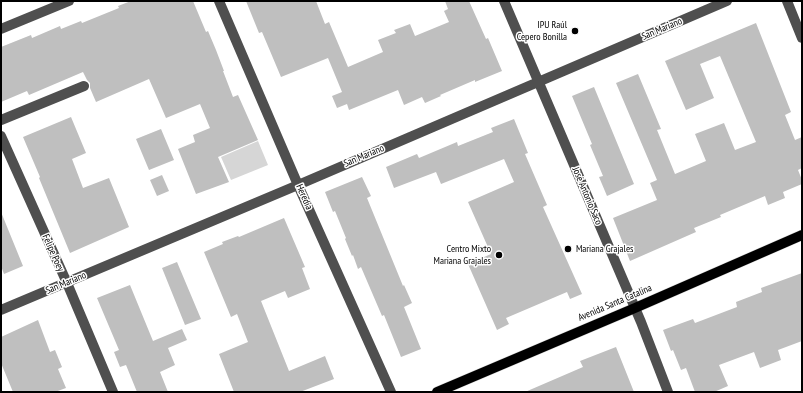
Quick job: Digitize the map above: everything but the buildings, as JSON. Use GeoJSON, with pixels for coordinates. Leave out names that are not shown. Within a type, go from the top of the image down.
{"type":"FeatureCollection","features":[{"type":"Feature","properties":{"kind":"main road","name":"Avenida Santa Catalina"},"geometry":{"type":"LineString","coordinates":[[437,392],[802,235]]}},
{"type":"Feature","properties":{"kind":"street"},"geometry":{"type":"LineString","coordinates":[[1,29],[69,1]]}},
{"type":"Feature","properties":{"kind":"street","name":"Heredia"},"geometry":{"type":"LineString","coordinates":[[219,1],[298,185],[391,392]]}},
{"type":"Feature","properties":{"kind":"street","name":"José Antonio Saco"},"geometry":{"type":"LineString","coordinates":[[504,1],[635,308],[668,392]]}},
{"type":"Feature","properties":{"kind":"street","name":"San Mariano"},"geometry":{"type":"LineString","coordinates":[[1,310],[298,185],[727,1]]}},
{"type":"Feature","properties":{"kind":"street"},"geometry":{"type":"LineString","coordinates":[[787,1],[802,38]]}},
{"type":"Feature","properties":{"kind":"street"},"geometry":{"type":"LineString","coordinates":[[1,120],[84,86]]}},
{"type":"Feature","properties":{"kind":"street","name":"Felipe Poey"},"geometry":{"type":"LineString","coordinates":[[1,136],[67,283],[113,392]]}},
{"type":"Feature","properties":{"kind":"shaded area"},"geometry":{"type":"Polygon","coordinates":[[[258,141],[268,165],[231,180],[221,157],[258,141]]]}},
{"type":"Feature","properties":{"kind":"place","name":"IPU Raúl Cepero Bonilla"},"geometry":{"type":"Point","coordinates":[575,31]}},
{"type":"Feature","properties":{"kind":"place","name":"Mariana Grajales"},"geometry":{"type":"Point","coordinates":[568,249]}},
{"type":"Feature","properties":{"kind":"place","name":"Centro Mixto Mariana Grajales"},"geometry":{"type":"Point","coordinates":[499,255]}}]}
